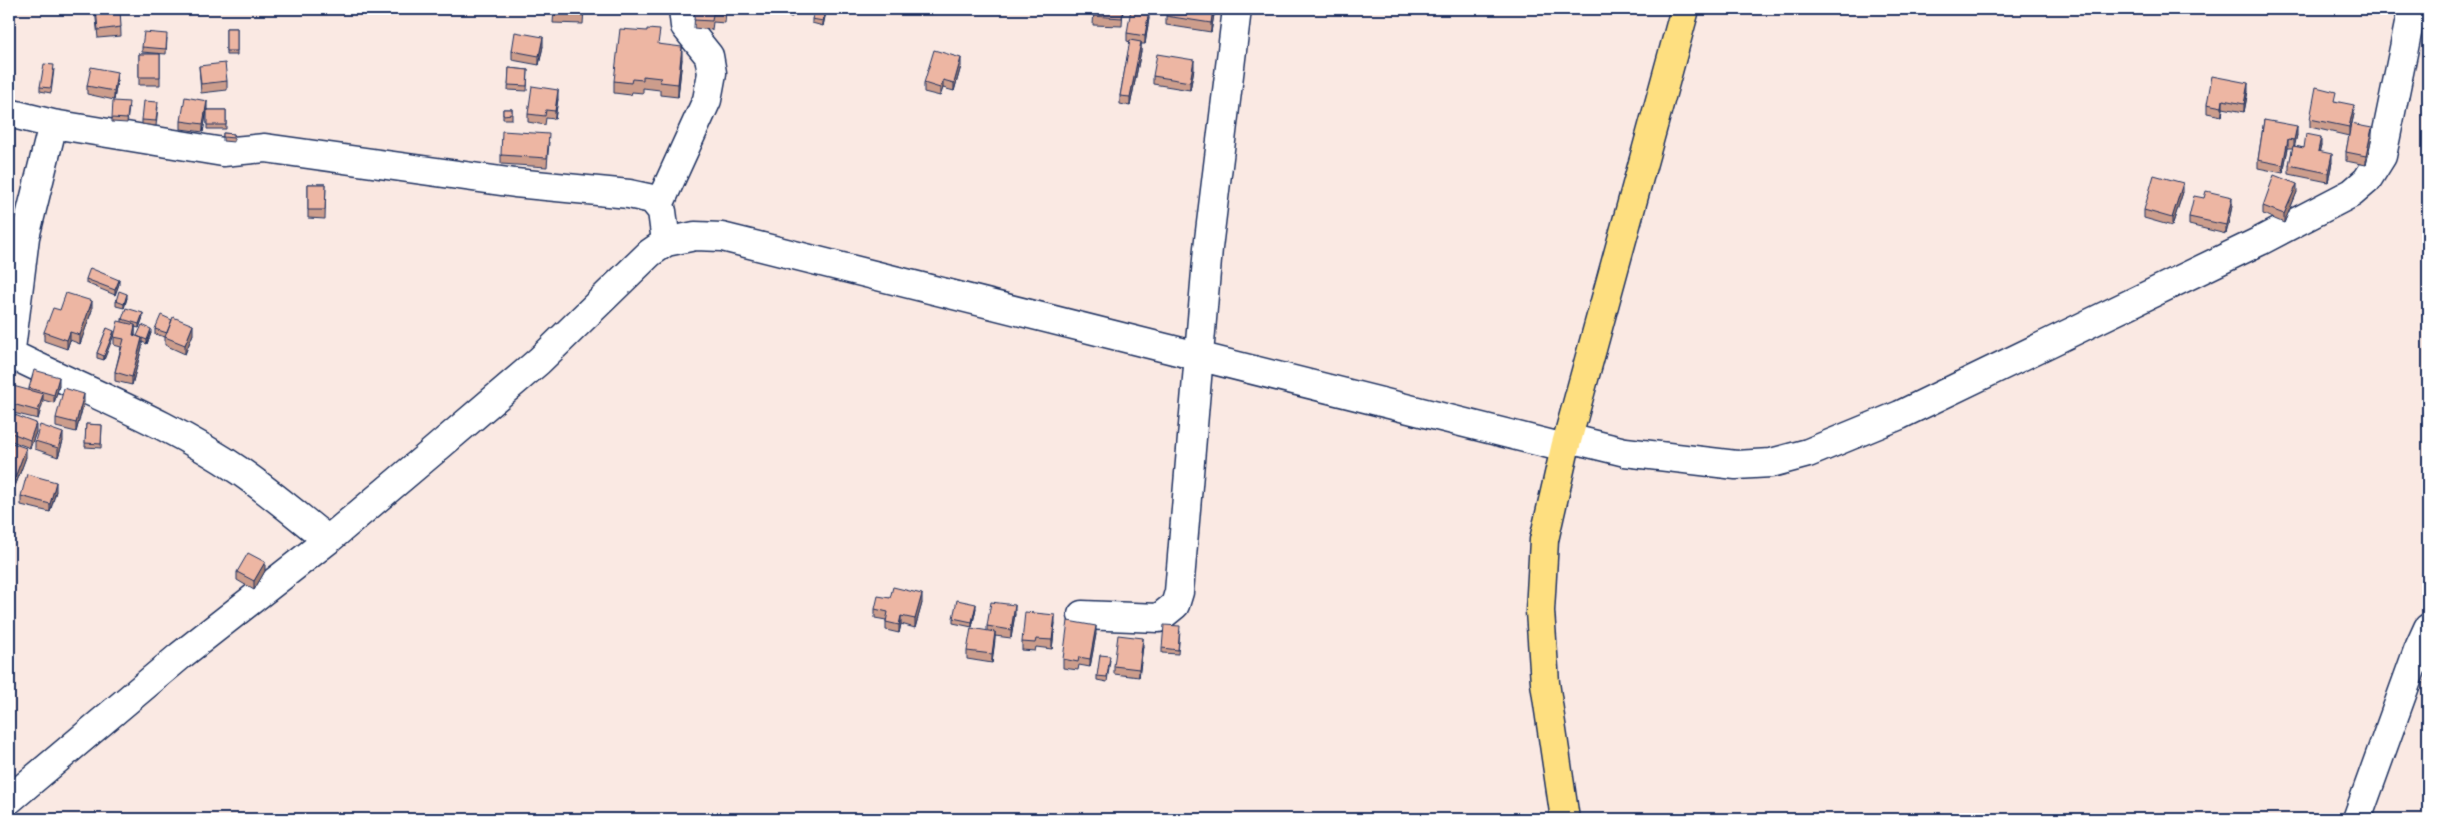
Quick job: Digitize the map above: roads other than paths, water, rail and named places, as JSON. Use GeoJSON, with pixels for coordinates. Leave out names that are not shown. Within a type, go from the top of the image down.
{"type":"FeatureCollection","features":[{"type":"Feature","properties":{"kind":"main road"},"geometry":{"type":"LineString","coordinates":[[1565,819],[1545,682],[1540,611],[1544,540],[1566,443],[1685,9]]}},
{"type":"Feature","properties":{"kind":"street"},"geometry":{"type":"LineString","coordinates":[[659,205],[707,100],[712,73],[709,56],[685,26],[683,9]]}},
{"type":"Feature","properties":{"kind":"street"},"geometry":{"type":"LineString","coordinates":[[1082,615],[1148,620],[1160,618],[1175,605],[1179,592],[1208,248],[1237,9]]}},
{"type":"Feature","properties":{"kind":"street"},"geometry":{"type":"LineString","coordinates":[[9,800],[180,656],[328,540],[539,361],[632,269],[666,242],[695,236],[722,237],[1198,356],[1566,443],[1736,465],[1771,462],[1808,453],[1900,414],[2260,242],[2352,193],[2367,180],[2382,156],[2412,9]]}},
{"type":"Feature","properties":{"kind":"street"},"geometry":{"type":"LineString","coordinates":[[9,113],[53,124],[223,152],[265,148],[515,183],[629,194],[652,199],[659,205],[662,211],[666,242]]}},
{"type":"Feature","properties":{"kind":"street"},"geometry":{"type":"LineString","coordinates":[[53,124],[17,236],[9,357],[21,359],[146,417],[190,441],[241,472],[328,540]]}},
{"type":"Feature","properties":{"kind":"street"},"geometry":{"type":"LineString","coordinates":[[2357,819],[2418,650],[2428,628]]}}]}
